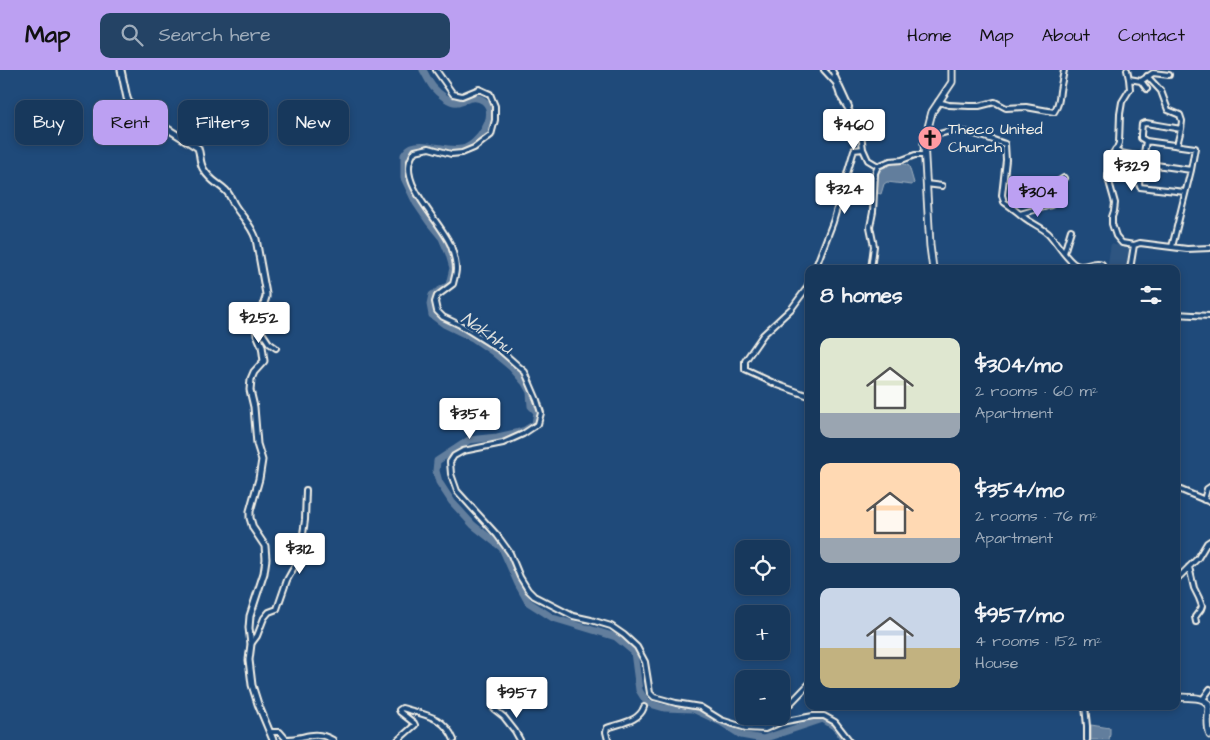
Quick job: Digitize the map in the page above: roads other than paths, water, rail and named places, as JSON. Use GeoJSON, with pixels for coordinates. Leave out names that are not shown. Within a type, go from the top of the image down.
{"type":"FeatureCollection","features":[{"type":"Feature","properties":{"kind":"main road"},"geometry":{"type":"LineString","coordinates":[[121,70],[130,105],[198,148],[200,164],[204,171],[214,182],[225,189],[256,239],[266,297],[257,325],[257,334],[262,346],[264,361],[252,376],[250,390],[254,406],[257,444],[262,460],[250,518],[253,528],[265,546],[266,559],[264,573],[250,616],[251,644],[249,660],[252,685],[273,740]]}},
{"type":"Feature","properties":{"kind":"main road"},"geometry":{"type":"LineString","coordinates":[[932,265],[924,143],[932,112],[952,82],[952,70]]}},
{"type":"Feature","properties":{"kind":"main road"},"geometry":{"type":"LineString","coordinates":[[1180,697],[1203,699],[1207,702],[1209,707],[1208,727],[1210,735]]}},
{"type":"Feature","properties":{"kind":"street"},"geometry":{"type":"LineString","coordinates":[[436,70],[453,94],[462,96],[479,89],[490,94],[495,106],[491,135],[474,148],[462,153],[451,154],[430,148],[415,151],[410,162],[409,173],[414,185],[422,201],[446,236],[451,247],[456,269],[453,284],[437,296],[435,302],[437,311],[443,317],[460,325],[500,350],[525,372],[541,413],[538,424],[523,434],[503,443],[463,451],[454,456],[450,462],[451,474],[457,491],[510,553],[520,577],[534,596],[574,616],[610,626],[637,647],[645,662],[650,693],[654,697],[700,707],[721,720],[746,728],[765,729],[781,722],[813,716],[824,716],[835,722],[849,740]]}},
{"type":"Feature","properties":{"kind":"street"},"geometry":{"type":"LineString","coordinates":[[824,70],[836,83],[840,96],[860,134],[863,149],[868,160],[878,166]]}},
{"type":"Feature","properties":{"kind":"street"},"geometry":{"type":"LineString","coordinates":[[832,70],[850,112]]}},
{"type":"Feature","properties":{"kind":"street"},"geometry":{"type":"LineString","coordinates":[[938,102],[969,106],[979,106],[995,102],[1006,108],[1026,108],[1054,112],[1059,100],[1064,70]]}},
{"type":"Feature","properties":{"kind":"street"},"geometry":{"type":"LineString","coordinates":[[1127,70],[1130,90],[1121,108],[1119,143],[1110,157],[1108,178],[1115,202],[1112,224],[1116,236],[1122,243],[1134,245],[1140,243],[1187,249],[1210,248]]}},
{"type":"Feature","properties":{"kind":"street"},"geometry":{"type":"LineString","coordinates":[[1140,81],[1151,73],[1156,72],[1169,75]]}},
{"type":"Feature","properties":{"kind":"street"},"geometry":{"type":"LineString","coordinates":[[1147,76],[1161,91],[1168,110],[1180,115],[1182,121],[1177,145]]}},
{"type":"Feature","properties":{"kind":"street"},"geometry":{"type":"LineString","coordinates":[[1129,79],[1140,81],[1147,89]]}},
{"type":"Feature","properties":{"kind":"street"},"geometry":{"type":"LineString","coordinates":[[1172,247],[1195,148],[1146,141],[1141,138],[1141,134],[1142,124],[1146,123],[1180,129]]}},
{"type":"Feature","properties":{"kind":"street"},"geometry":{"type":"LineString","coordinates":[[926,135],[932,136],[958,131],[1005,144],[1006,160],[1002,199],[1025,218],[1041,227],[1055,241],[1070,262],[1076,265]]}},
{"type":"Feature","properties":{"kind":"street"},"geometry":{"type":"LineString","coordinates":[[1146,141],[1139,183],[1140,187],[1185,192]]}},
{"type":"Feature","properties":{"kind":"street"},"geometry":{"type":"LineString","coordinates":[[817,265],[833,222],[854,150],[863,149]]}},
{"type":"Feature","properties":{"kind":"street"},"geometry":{"type":"LineString","coordinates":[[1114,150],[1143,158]]}},
{"type":"Feature","properties":{"kind":"street"},"geometry":{"type":"LineString","coordinates":[[872,265],[874,246],[870,227],[873,212],[875,174],[878,166],[915,155],[924,155]]}},
{"type":"Feature","properties":{"kind":"street"},"geometry":{"type":"LineString","coordinates":[[1142,163],[1191,170]]}},
{"type":"Feature","properties":{"kind":"street"},"geometry":{"type":"LineString","coordinates":[[1038,209],[1032,198],[1064,178]]}},
{"type":"Feature","properties":{"kind":"street"},"geometry":{"type":"LineString","coordinates":[[926,184],[942,186]]}},
{"type":"Feature","properties":{"kind":"street"},"geometry":{"type":"LineString","coordinates":[[1020,214],[1051,205]]}},
{"type":"Feature","properties":{"kind":"street"},"geometry":{"type":"LineString","coordinates":[[1064,253],[1071,230]]}},
{"type":"Feature","properties":{"kind":"street"},"geometry":{"type":"LineString","coordinates":[[1131,265],[1134,245]]}},
{"type":"Feature","properties":{"kind":"street"},"geometry":{"type":"LineString","coordinates":[[1087,265],[1099,262],[1102,265]]}},
{"type":"Feature","properties":{"kind":"street"},"geometry":{"type":"LineString","coordinates":[[805,290],[792,308],[763,335],[745,362],[745,370],[805,395]]}},
{"type":"Feature","properties":{"kind":"street"},"geometry":{"type":"LineString","coordinates":[[1180,314],[1210,316]]}},
{"type":"Feature","properties":{"kind":"street"},"geometry":{"type":"LineString","coordinates":[[257,325],[269,343],[276,348]]}},
{"type":"Feature","properties":{"kind":"street"},"geometry":{"type":"LineString","coordinates":[[1204,500],[1210,487]]}},
{"type":"Feature","properties":{"kind":"street"},"geometry":{"type":"LineString","coordinates":[[251,644],[257,636],[268,612],[277,608],[287,580],[297,562],[302,545],[306,490]]}},
{"type":"Feature","properties":{"kind":"street"},"geometry":{"type":"LineString","coordinates":[[1180,490],[1210,502]]}},
{"type":"Feature","properties":{"kind":"street"},"geometry":{"type":"LineString","coordinates":[[1180,576],[1198,558],[1210,541]]}},
{"type":"Feature","properties":{"kind":"street"},"geometry":{"type":"LineString","coordinates":[[1189,567],[1194,588],[1202,606],[1202,609],[1195,617],[1196,622]]}},
{"type":"Feature","properties":{"kind":"street"},"geometry":{"type":"LineString","coordinates":[[790,704],[805,688]]}},
{"type":"Feature","properties":{"kind":"street"},"geometry":{"type":"LineString","coordinates":[[1203,699],[1210,689]]}},
{"type":"Feature","properties":{"kind":"street"},"geometry":{"type":"LineString","coordinates":[[496,702],[494,709],[504,717],[520,740]]}},
{"type":"Feature","properties":{"kind":"street"},"geometry":{"type":"LineString","coordinates":[[608,740],[607,728],[634,719],[644,707]]}},
{"type":"Feature","properties":{"kind":"street"},"geometry":{"type":"LineString","coordinates":[[398,740],[415,726],[414,723],[400,712],[399,710],[402,708],[434,718],[446,725],[454,740]]}},
{"type":"Feature","properties":{"kind":"street"},"geometry":{"type":"LineString","coordinates":[[1085,710],[1087,740]]}},
{"type":"Feature","properties":{"kind":"street"},"geometry":{"type":"LineString","coordinates":[[765,729],[766,725]]}},
{"type":"Feature","properties":{"kind":"street"},"geometry":{"type":"LineString","coordinates":[[270,732],[280,732],[286,739],[314,734],[333,740]]}},
{"type":"Feature","properties":{"kind":"waterway","name":"Nakhhu"},"geometry":{"type":"LineString","coordinates":[[423,70],[433,87],[445,97],[455,102],[474,98],[481,99],[488,107],[490,114],[485,129],[468,147],[456,150],[418,146],[410,148],[404,155],[404,178],[416,203],[442,238],[453,268],[449,285],[432,295],[430,304],[432,315],[444,324],[473,338],[511,367],[525,383],[530,392],[531,406],[537,412],[535,424],[525,430],[497,437],[469,440],[437,461],[436,471],[439,482],[452,502],[473,525],[502,548],[528,602],[553,618],[616,637],[634,652],[639,690],[647,703],[664,708],[693,709],[721,722],[741,735],[763,739],[823,719],[837,728],[844,740]]}},
{"type":"Feature","properties":{"kind":"place","name":"Theco United Church"},"geometry":{"type":"Point","coordinates":[930,138]}}]}
